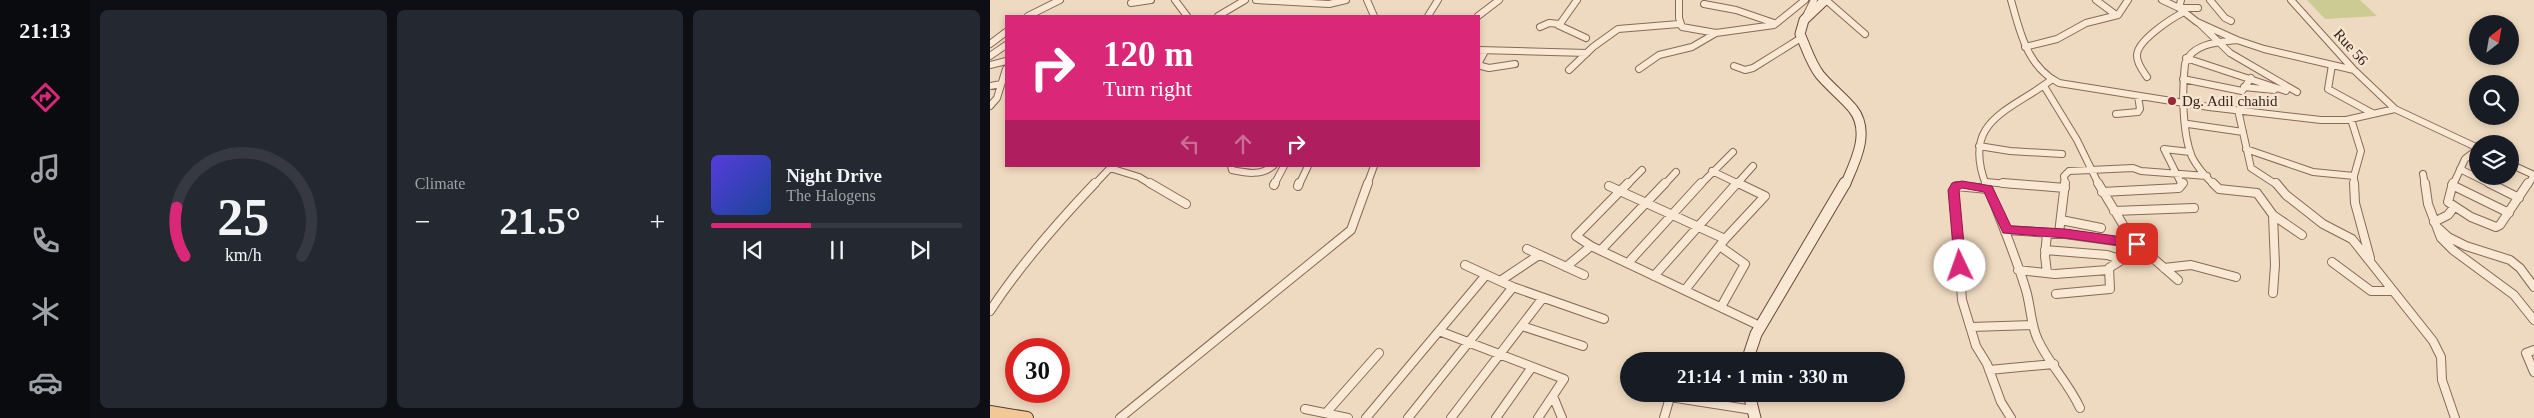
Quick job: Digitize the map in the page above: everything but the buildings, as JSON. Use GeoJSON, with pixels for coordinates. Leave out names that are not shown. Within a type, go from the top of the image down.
{"type":"FeatureCollection","features":[{"type":"Feature","properties":{"kind":"main road"},"geometry":{"type":"LineString","coordinates":[[990,412],[1027,418]]}},
{"type":"Feature","properties":{"kind":"street"},"geometry":{"type":"LineString","coordinates":[[1031,15],[1060,0]]}},
{"type":"Feature","properties":{"kind":"street"},"geometry":{"type":"LineString","coordinates":[[1131,3],[1152,0]]}},
{"type":"Feature","properties":{"kind":"street"},"geometry":{"type":"LineString","coordinates":[[1175,0],[1186,15]]}},
{"type":"Feature","properties":{"kind":"street"},"geometry":{"type":"LineString","coordinates":[[1220,15],[1245,0]]}},
{"type":"Feature","properties":{"kind":"street"},"geometry":{"type":"LineString","coordinates":[[1256,0],[1329,4],[1346,0]]}},
{"type":"Feature","properties":{"kind":"street"},"geometry":{"type":"LineString","coordinates":[[1367,0],[1374,15]]}},
{"type":"Feature","properties":{"kind":"street"},"geometry":{"type":"LineString","coordinates":[[1429,15],[1438,0]]}},
{"type":"Feature","properties":{"kind":"street"},"geometry":{"type":"LineString","coordinates":[[1479,15],[1499,0]]}},
{"type":"Feature","properties":{"kind":"street"},"geometry":{"type":"LineString","coordinates":[[1558,25],[1577,0]]}},
{"type":"Feature","properties":{"kind":"street"},"geometry":{"type":"LineString","coordinates":[[1679,0],[1680,24]]}},
{"type":"Feature","properties":{"kind":"street"},"geometry":{"type":"LineString","coordinates":[[1639,69],[1659,55],[1692,47],[1716,34],[1776,24],[1805,0]]}},
{"type":"Feature","properties":{"kind":"street"},"geometry":{"type":"LineString","coordinates":[[1749,352],[1760,326],[1841,193],[1856,159],[1860,140],[1861,129],[1854,110],[1819,74],[1802,38],[1800,27],[1814,0]]}},
{"type":"Feature","properties":{"kind":"street"},"geometry":{"type":"LineString","coordinates":[[1804,20],[1826,0],[1865,34]]}},
{"type":"Feature","properties":{"kind":"street"},"geometry":{"type":"LineString","coordinates":[[2011,0],[2018,29],[2026,47],[2051,80],[2067,85],[2183,103],[2321,120],[2351,120],[2372,113],[2394,109]]}},
{"type":"Feature","properties":{"kind":"street"},"geometry":{"type":"LineString","coordinates":[[2096,0],[2116,16]]}},
{"type":"Feature","properties":{"kind":"street"},"geometry":{"type":"LineString","coordinates":[[2026,47],[2057,39],[2086,23],[2116,16],[2124,10],[2128,0]]}},
{"type":"Feature","properties":{"kind":"street"},"geometry":{"type":"LineString","coordinates":[[2162,0],[2181,10],[2197,22],[2237,40],[2354,70]]}},
{"type":"Feature","properties":{"kind":"street"},"geometry":{"type":"LineString","coordinates":[[2181,0],[2181,10]]}},
{"type":"Feature","properties":{"kind":"street"},"geometry":{"type":"LineString","coordinates":[[2210,0],[2225,18],[2231,21]]}},
{"type":"Feature","properties":{"kind":"street","name":"Rue 56"},"geometry":{"type":"LineString","coordinates":[[2292,0],[2354,70],[2394,109],[2469,144]]}},
{"type":"Feature","properties":{"kind":"street"},"geometry":{"type":"LineString","coordinates":[[1704,4],[1736,10],[1776,24]]}},
{"type":"Feature","properties":{"kind":"street"},"geometry":{"type":"LineString","coordinates":[[2147,77],[2137,58],[2138,48],[2181,10],[2198,8]]}},
{"type":"Feature","properties":{"kind":"street"},"geometry":{"type":"LineString","coordinates":[[2197,22],[2203,30],[2251,67],[2295,91],[2244,87]]}},
{"type":"Feature","properties":{"kind":"street"},"geometry":{"type":"LineString","coordinates":[[1540,27],[1549,23],[1558,25],[1586,38]]}},
{"type":"Feature","properties":{"kind":"street"},"geometry":{"type":"LineString","coordinates":[[1569,70],[1618,29],[1680,24],[1687,28],[1716,34]]}},
{"type":"Feature","properties":{"kind":"street"},"geometry":{"type":"LineString","coordinates":[[990,44],[1005,33]]}},
{"type":"Feature","properties":{"kind":"street"},"geometry":{"type":"LineString","coordinates":[[1734,66],[1745,70],[1761,66],[1793,41],[1802,38]]}},
{"type":"Feature","properties":{"kind":"street"},"geometry":{"type":"LineString","coordinates":[[2237,40],[2218,42],[2191,53],[2186,58],[2183,80],[2183,103],[2188,124],[2190,152],[2207,176],[2221,191],[2260,195],[2273,215],[2302,235]]}},
{"type":"Feature","properties":{"kind":"street"},"geometry":{"type":"LineString","coordinates":[[990,56],[1005,46]]}},
{"type":"Feature","properties":{"kind":"street"},"geometry":{"type":"LineString","coordinates":[[1482,50],[1587,53]]}},
{"type":"Feature","properties":{"kind":"street"},"geometry":{"type":"LineString","coordinates":[[2186,58],[2251,78],[2285,91]]}},
{"type":"Feature","properties":{"kind":"street"},"geometry":{"type":"LineString","coordinates":[[990,65],[1005,60]]}},
{"type":"Feature","properties":{"kind":"street"},"geometry":{"type":"LineString","coordinates":[[1480,64],[1489,68],[1515,64]]}},
{"type":"Feature","properties":{"kind":"street"},"geometry":{"type":"LineString","coordinates":[[2332,65],[2328,89],[2372,113]]}},
{"type":"Feature","properties":{"kind":"street"},"geometry":{"type":"LineString","coordinates":[[990,106],[1005,72]]}},
{"type":"Feature","properties":{"kind":"street"},"geometry":{"type":"LineString","coordinates":[[2183,80],[2241,91],[2244,90],[2244,87],[2251,78]]}},
{"type":"Feature","properties":{"kind":"street"},"geometry":{"type":"LineString","coordinates":[[2051,80],[2044,86],[2016,100],[2000,114],[1986,130],[1978,146],[1979,161],[1987,186],[2007,230],[2018,270],[2030,300],[2033,325],[2039,342],[2064,376],[2080,408]]}},
{"type":"Feature","properties":{"kind":"street"},"geometry":{"type":"LineString","coordinates":[[990,86],[1001,84]]}},
{"type":"Feature","properties":{"kind":"street"},"geometry":{"type":"LineString","coordinates":[[2044,86],[2074,133],[2090,170],[2114,212],[2139,246],[2178,280]]}},
{"type":"Feature","properties":{"kind":"street"},"geometry":{"type":"LineString","coordinates":[[2116,114],[2138,112],[2140,109],[2138,96]]}},
{"type":"Feature","properties":{"kind":"street"},"geometry":{"type":"LineString","coordinates":[[2238,110],[2252,169],[2274,181],[2286,195],[2323,224],[2352,239],[2371,261],[2440,353],[2442,380],[2455,418]]}},
{"type":"Feature","properties":{"kind":"street"},"geometry":{"type":"LineString","coordinates":[[2351,120],[2361,151],[2354,176],[2355,204],[2371,261]]}},
{"type":"Feature","properties":{"kind":"street"},"geometry":{"type":"LineString","coordinates":[[2188,124],[2243,132]]}},
{"type":"Feature","properties":{"kind":"street"},"geometry":{"type":"LineString","coordinates":[[1978,146],[2010,151],[2062,154]]}},
{"type":"Feature","properties":{"kind":"street"},"geometry":{"type":"LineString","coordinates":[[2102,192],[2179,188],[2183,184],[2164,149],[2190,152]]}},
{"type":"Feature","properties":{"kind":"street"},"geometry":{"type":"LineString","coordinates":[[2246,149],[2313,172],[2354,176]]}},
{"type":"Feature","properties":{"kind":"street"},"geometry":{"type":"LineString","coordinates":[[1628,263],[1712,171],[1733,152]]}},
{"type":"Feature","properties":{"kind":"street"},"geometry":{"type":"LineString","coordinates":[[2469,155],[2465,158],[2452,185],[2447,197],[2448,202],[2454,207],[2496,227],[2509,213],[2534,175],[2519,168]]}},
{"type":"Feature","properties":{"kind":"street"},"geometry":{"type":"LineString","coordinates":[[1654,276],[1753,166]]}},
{"type":"Feature","properties":{"kind":"street"},"geometry":{"type":"LineString","coordinates":[[990,310],[1005,288],[1066,214],[1111,167],[1138,177],[1186,204]]}},
{"type":"Feature","properties":{"kind":"street"},"geometry":{"type":"LineString","coordinates":[[1231,167],[1232,170],[1255,173],[1269,171],[1273,167]]}},
{"type":"Feature","properties":{"kind":"street"},"geometry":{"type":"LineString","coordinates":[[1274,185],[1283,167]]}},
{"type":"Feature","properties":{"kind":"street"},"geometry":{"type":"LineString","coordinates":[[1298,186],[1308,167]]}},
{"type":"Feature","properties":{"kind":"street"},"geometry":{"type":"LineString","coordinates":[[1120,418],[1352,230],[1374,167]]}},
{"type":"Feature","properties":{"kind":"street"},"geometry":{"type":"LineString","coordinates":[[2059,233],[2065,173],[2133,168],[2141,171],[2207,176]]}},
{"type":"Feature","properties":{"kind":"street"},"geometry":{"type":"LineString","coordinates":[[2460,169],[2519,198]]}},
{"type":"Feature","properties":{"kind":"street"},"geometry":{"type":"LineString","coordinates":[[1642,170],[1576,236],[1592,246],[1760,326]]}},
{"type":"Feature","properties":{"kind":"street"},"geometry":{"type":"LineString","coordinates":[[1685,290],[1723,243],[1765,196],[1712,171]]}},
{"type":"Feature","properties":{"kind":"street"},"geometry":{"type":"LineString","coordinates":[[1601,250],[1676,172]]}},
{"type":"Feature","properties":{"kind":"street"},"geometry":{"type":"LineString","coordinates":[[2423,174],[2434,223],[2447,244],[2514,295],[2534,320]]}},
{"type":"Feature","properties":{"kind":"street"},"geometry":{"type":"LineString","coordinates":[[2011,418],[2001,402],[1989,370],[1976,346],[1972,327],[1962,300],[1954,190],[1956,186],[1962,184],[2065,188]]}},
{"type":"Feature","properties":{"kind":"street"},"geometry":{"type":"LineString","coordinates":[[2452,185],[2509,213]]}},
{"type":"Feature","properties":{"kind":"street"},"geometry":{"type":"LineString","coordinates":[[1609,186],[1698,227],[1723,243],[1745,264],[1721,307]]}},
{"type":"Feature","properties":{"kind":"street"},"geometry":{"type":"LineString","coordinates":[[2434,223],[2448,215],[2454,207]]}},
{"type":"Feature","properties":{"kind":"street"},"geometry":{"type":"LineString","coordinates":[[2114,212],[2194,208]]}},
{"type":"Feature","properties":{"kind":"street"},"geometry":{"type":"LineString","coordinates":[[2273,215],[2272,230],[2275,265],[2273,293]]}},
{"type":"Feature","properties":{"kind":"street"},"geometry":{"type":"LineString","coordinates":[[2061,220],[2101,228]]}},
{"type":"Feature","properties":{"kind":"street"},"geometry":{"type":"LineString","coordinates":[[2434,223],[2448,236],[2466,246],[2510,260],[2524,272],[2534,287]]}},
{"type":"Feature","properties":{"kind":"street"},"geometry":{"type":"LineString","coordinates":[[2007,230],[2059,233],[2139,246]]}},
{"type":"Feature","properties":{"kind":"street"},"geometry":{"type":"LineString","coordinates":[[2047,233],[2047,273]]}},
{"type":"Feature","properties":{"kind":"street"},"geometry":{"type":"LineString","coordinates":[[1566,267],[1592,246]]}},
{"type":"Feature","properties":{"kind":"street"},"geometry":{"type":"LineString","coordinates":[[2018,270],[2047,273],[2108,270],[2139,246]]}},
{"type":"Feature","properties":{"kind":"street"},"geometry":{"type":"LineString","coordinates":[[1527,249],[1584,275]]}},
{"type":"Feature","properties":{"kind":"street"},"geometry":{"type":"LineString","coordinates":[[2046,250],[2107,255],[2120,259]]}},
{"type":"Feature","properties":{"kind":"street"},"geometry":{"type":"LineString","coordinates":[[1500,281],[1540,255]]}},
{"type":"Feature","properties":{"kind":"street"},"geometry":{"type":"LineString","coordinates":[[2332,262],[2371,291],[2392,291]]}},
{"type":"Feature","properties":{"kind":"street"},"geometry":{"type":"LineString","coordinates":[[1465,265],[1542,299],[1604,320]]}},
{"type":"Feature","properties":{"kind":"street"},"geometry":{"type":"LineString","coordinates":[[2164,268],[2176,265],[2210,268],[2236,277]]}},
{"type":"Feature","properties":{"kind":"street"},"geometry":{"type":"LineString","coordinates":[[2056,294],[2110,289],[2108,270]]}},
{"type":"Feature","properties":{"kind":"street"},"geometry":{"type":"LineString","coordinates":[[1366,418],[1486,275]]}},
{"type":"Feature","properties":{"kind":"street"},"geometry":{"type":"LineString","coordinates":[[1408,418],[1513,287]]}},
{"type":"Feature","properties":{"kind":"street"},"geometry":{"type":"LineString","coordinates":[[1451,418],[1542,299]]}},
{"type":"Feature","properties":{"kind":"street"},"geometry":{"type":"LineString","coordinates":[[1972,327],[2033,325]]}},
{"type":"Feature","properties":{"kind":"street"},"geometry":{"type":"LineString","coordinates":[[1522,326],[1582,346]]}},
{"type":"Feature","properties":{"kind":"street"},"geometry":{"type":"LineString","coordinates":[[1439,331],[1564,379],[1538,418]]}},
{"type":"Feature","properties":{"kind":"street"},"geometry":{"type":"LineString","coordinates":[[2534,350],[2526,353],[2534,372]]}},
{"type":"Feature","properties":{"kind":"street"},"geometry":{"type":"LineString","coordinates":[[1319,414],[1380,353]]}},
{"type":"Feature","properties":{"kind":"street"},"geometry":{"type":"LineString","coordinates":[[1989,370],[2054,364]]}},
{"type":"Feature","properties":{"kind":"street"},"geometry":{"type":"LineString","coordinates":[[1496,418],[1532,367]]}},
{"type":"Feature","properties":{"kind":"street"},"geometry":{"type":"LineString","coordinates":[[1553,396],[1562,418]]}},
{"type":"Feature","properties":{"kind":"street"},"geometry":{"type":"LineString","coordinates":[[1664,418],[1670,397],[1754,414]]}},
{"type":"Feature","properties":{"kind":"street"},"geometry":{"type":"LineString","coordinates":[[1305,409],[1319,414],[1348,418]]}},
{"type":"Feature","properties":{"kind":"shaded area"},"geometry":{"type":"Polygon","coordinates":[[[2307,0],[2360,0],[2377,16],[2325,19],[2307,0]]]}},
{"type":"Feature","properties":{"kind":"place","name":"Dg. Adil chahid"},"geometry":{"type":"Point","coordinates":[2172,101]}},
{"type":"Feature","properties":{"kind":"route"},"geometry":{"type":"LineString","coordinates":[[1960,266],[1954,190],[1956,186],[1962,184],[1988,189],[2007,230],[2065,234],[2137,244]]}}]}
